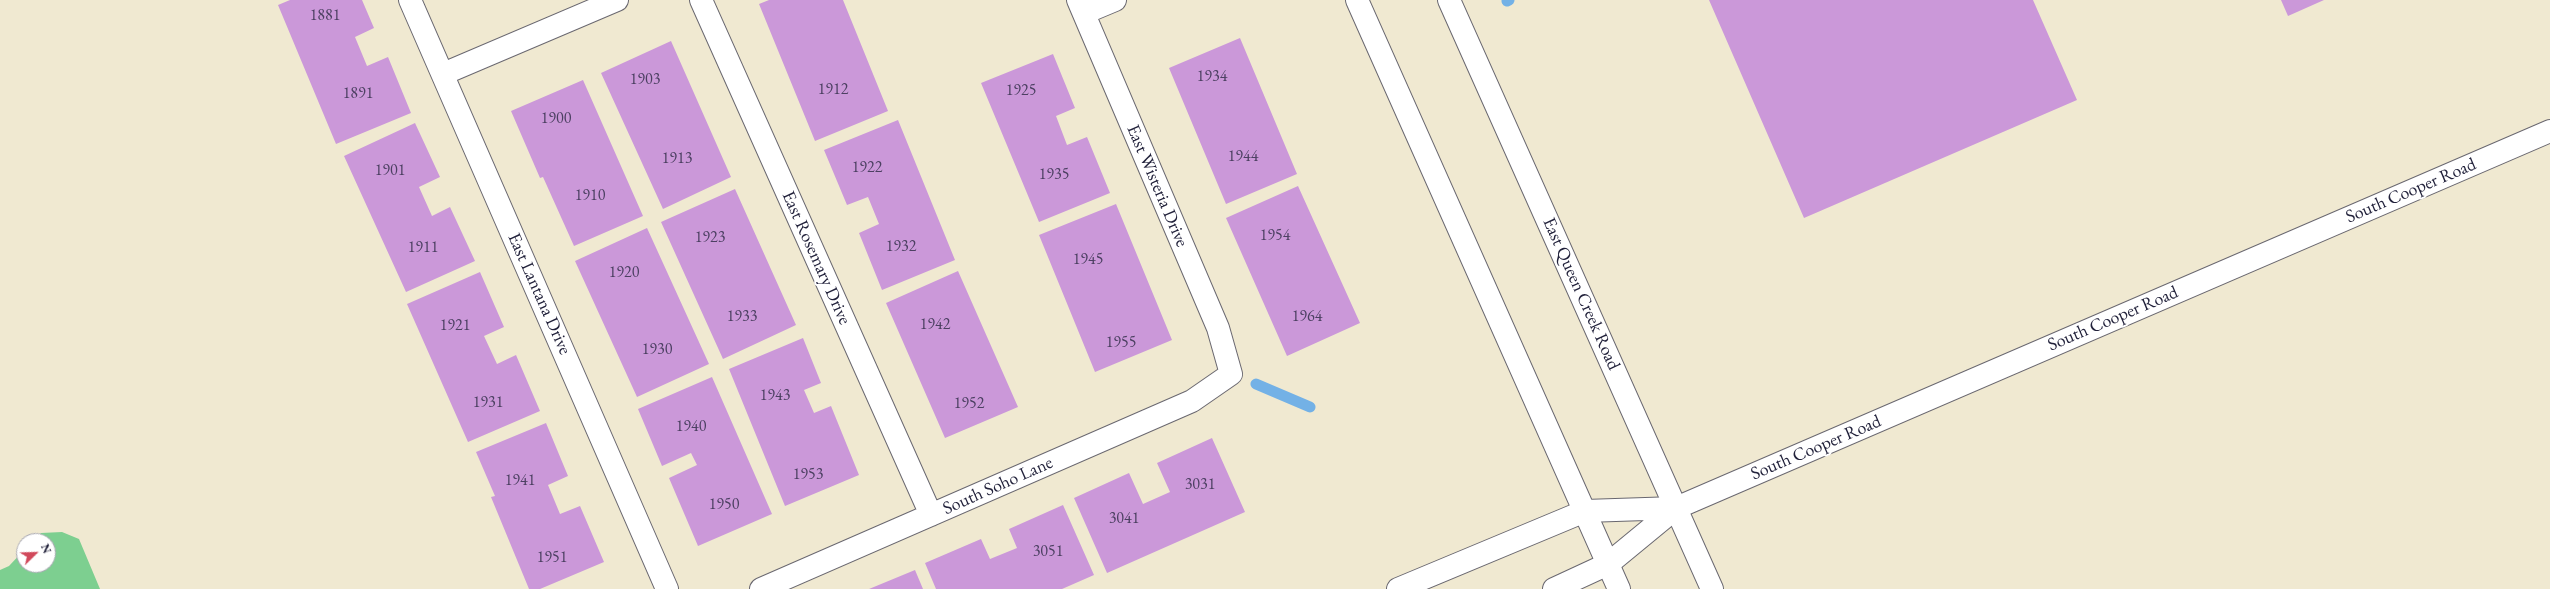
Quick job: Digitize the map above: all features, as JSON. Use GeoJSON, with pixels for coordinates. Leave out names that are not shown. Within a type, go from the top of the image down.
{"type":"FeatureCollection","features":[{"type":"Feature","properties":{"kind":"street","name":"East Lantana Drive"},"geometry":{"type":"LineString","coordinates":[[410,0],[667,589]]}},
{"type":"Feature","properties":{"kind":"street"},"geometry":{"type":"LineString","coordinates":[[443,74],[617,0]]}},
{"type":"Feature","properties":{"kind":"street","name":"East Rosemary Drive"},"geometry":{"type":"LineString","coordinates":[[701,0],[931,515]]}},
{"type":"Feature","properties":{"kind":"street"},"geometry":{"type":"LineString","coordinates":[[1081,7],[1115,0]]}},
{"type":"Feature","properties":{"kind":"street"},"geometry":{"type":"LineString","coordinates":[[1357,0],[1585,511],[1618,589]]}},
{"type":"Feature","properties":{"kind":"street","name":"East Queen Creek Road"},"geometry":{"type":"LineString","coordinates":[[1449,0],[1712,589]]}},
{"type":"Feature","properties":{"kind":"street","name":"East Wisteria Drive"},"geometry":{"type":"LineString","coordinates":[[1081,7],[1218,328],[1231,374]]}},
{"type":"Feature","properties":{"kind":"street","name":"South Cooper Road"},"geometry":{"type":"LineString","coordinates":[[1554,589],[1608,564],[1676,508],[2550,130]]}},
{"type":"Feature","properties":{"kind":"street","name":"South Soho Lane"},"geometry":{"type":"LineString","coordinates":[[761,589],[1192,401],[1231,374]]}},
{"type":"Feature","properties":{"kind":"street","name":"South Cooper Road"},"geometry":{"type":"LineString","coordinates":[[1398,589],[1585,511],[1676,508]]}},
{"type":"Feature","properties":{"kind":"green space"},"geometry":{"type":"Polygon","coordinates":[[[62,532],[79,539],[100,589],[0,589],[0,570],[9,566],[16,559],[16,573],[56,573],[56,533],[41,533],[62,532]]]}},
{"type":"Feature","properties":{"kind":"building"},"geometry":{"type":"Polygon","coordinates":[[[290,0],[362,0],[374,28],[355,37],[367,66],[388,57],[411,113],[336,144],[278,5],[290,0]]]}},
{"type":"Feature","properties":{"kind":"building"},"geometry":{"type":"Polygon","coordinates":[[[769,0],[843,0],[888,111],[815,141],[759,4],[769,0]]]}},
{"type":"Feature","properties":{"kind":"building"},"geometry":{"type":"Polygon","coordinates":[[[1709,0],[2033,0],[2077,100],[1804,218],[1709,0]]]}},
{"type":"Feature","properties":{"kind":"building"},"geometry":{"type":"Polygon","coordinates":[[[2281,0],[2324,0],[2288,16],[2281,0]]]}},
{"type":"Feature","properties":{"kind":"building"},"geometry":{"type":"Polygon","coordinates":[[[1240,38],[1297,174],[1226,204],[1169,68],[1240,38]]]}},
{"type":"Feature","properties":{"kind":"building"},"geometry":{"type":"Polygon","coordinates":[[[671,41],[731,177],[663,209],[601,73],[671,41]]]}},
{"type":"Feature","properties":{"kind":"building"},"geometry":{"type":"Polygon","coordinates":[[[1053,54],[1075,108],[1056,116],[1067,145],[1087,137],[1110,193],[1039,222],[981,83],[1053,54]]]}},
{"type":"Feature","properties":{"kind":"building"},"geometry":{"type":"Polygon","coordinates":[[[583,80],[643,216],[574,246],[543,177],[540,178],[511,111],[583,80]]]}},
{"type":"Feature","properties":{"kind":"building"},"geometry":{"type":"Polygon","coordinates":[[[898,120],[955,260],[882,290],[859,233],[879,224],[868,197],[847,205],[824,150],[898,120]]]}},
{"type":"Feature","properties":{"kind":"building"},"geometry":{"type":"Polygon","coordinates":[[[415,123],[440,177],[419,187],[432,216],[450,207],[475,261],[406,292],[344,156],[415,123]]]}},
{"type":"Feature","properties":{"kind":"building"},"geometry":{"type":"Polygon","coordinates":[[[1298,186],[1360,323],[1287,356],[1226,218],[1298,186]]]}},
{"type":"Feature","properties":{"kind":"building"},"geometry":{"type":"Polygon","coordinates":[[[735,189],[796,325],[723,359],[661,222],[735,189]]]}},
{"type":"Feature","properties":{"kind":"building"},"geometry":{"type":"Polygon","coordinates":[[[1116,204],[1172,340],[1095,372],[1039,235],[1116,204]]]}},
{"type":"Feature","properties":{"kind":"building"},"geometry":{"type":"Polygon","coordinates":[[[647,228],[709,364],[637,397],[575,261],[647,228]]]}},
{"type":"Feature","properties":{"kind":"building"},"geometry":{"type":"Polygon","coordinates":[[[958,271],[1018,407],[945,438],[886,303],[958,271]]]}},
{"type":"Feature","properties":{"kind":"building"},"geometry":{"type":"Polygon","coordinates":[[[480,272],[504,327],[484,336],[497,364],[516,355],[540,411],[468,442],[407,304],[480,272]]]}},
{"type":"Feature","properties":{"kind":"building"},"geometry":{"type":"Polygon","coordinates":[[[803,338],[821,383],[804,390],[814,413],[831,406],[859,475],[785,506],[729,369],[803,338]]]}},
{"type":"Feature","properties":{"kind":"building"},"geometry":{"type":"Polygon","coordinates":[[[712,377],[772,514],[698,546],[669,478],[697,465],[691,453],[662,466],[638,409],[712,377]]]}},
{"type":"Feature","properties":{"kind":"building"},"geometry":{"type":"Polygon","coordinates":[[[546,423],[568,476],[548,485],[560,514],[580,506],[604,562],[540,589],[529,589],[491,497],[495,496],[476,452],[546,423]]]}},
{"type":"Feature","properties":{"kind":"building"},"geometry":{"type":"Polygon","coordinates":[[[1212,438],[1245,512],[1107,573],[1074,498],[1129,473],[1143,504],[1170,492],[1157,463],[1212,438]]]}},
{"type":"Feature","properties":{"kind":"building"},"geometry":{"type":"Polygon","coordinates":[[[1063,505],[1094,575],[1062,589],[936,589],[925,563],[981,539],[990,559],[1017,548],[1009,529],[1063,505]]]}},
{"type":"Feature","properties":{"kind":"building"},"geometry":{"type":"Polygon","coordinates":[[[915,570],[923,589],[869,589],[915,570]]]}},
{"type":"Feature","properties":{"kind":"waterway"},"geometry":{"type":"LineString","coordinates":[[1256,384],[1310,407]]}}]}
